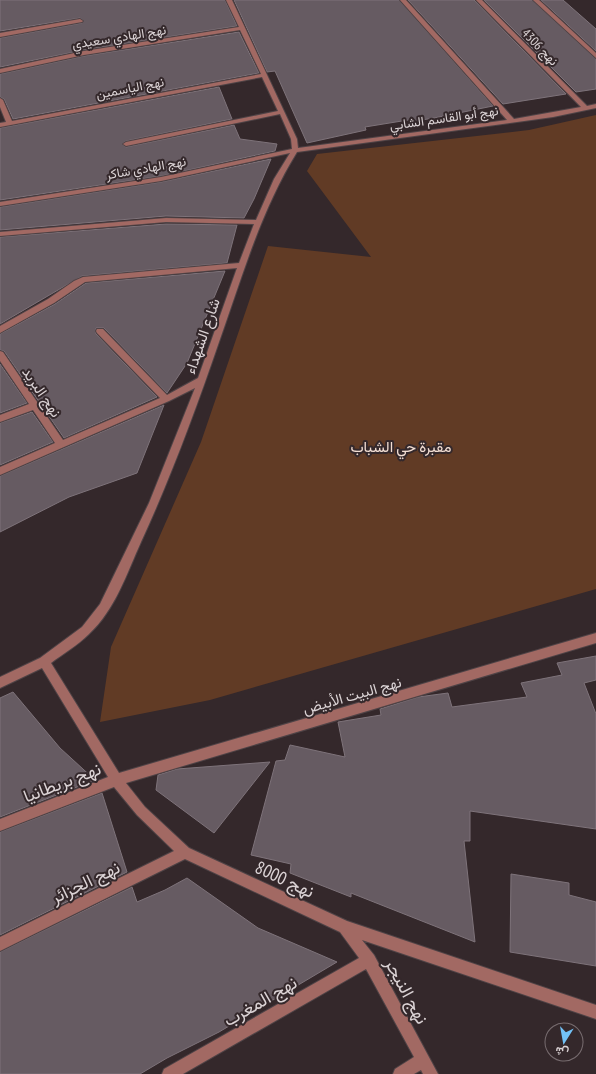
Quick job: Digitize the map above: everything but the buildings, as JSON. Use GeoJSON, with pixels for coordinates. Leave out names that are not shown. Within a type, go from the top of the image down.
{"type":"FeatureCollection","features":[{"type":"Feature","properties":{"kind":"street"},"geometry":{"type":"LineString","coordinates":[[229,0],[282,112],[294,139],[296,150]]}},
{"type":"Feature","properties":{"kind":"street"},"geometry":{"type":"LineString","coordinates":[[403,0],[512,121]]}},
{"type":"Feature","properties":{"kind":"street","name":"نهج 4306"},"geometry":{"type":"LineString","coordinates":[[479,0],[586,109]]}},
{"type":"Feature","properties":{"kind":"street"},"geometry":{"type":"LineString","coordinates":[[536,0],[596,56]]}},
{"type":"Feature","properties":{"kind":"street"},"geometry":{"type":"LineString","coordinates":[[0,35],[80,21]]}},
{"type":"Feature","properties":{"kind":"street","name":"نهج الهادي سعيدي"},"geometry":{"type":"LineString","coordinates":[[0,71],[84,53],[242,28]]}},
{"type":"Feature","properties":{"kind":"street","name":"نهج الياسمين"},"geometry":{"type":"LineString","coordinates":[[0,125],[264,75]]}},
{"type":"Feature","properties":{"kind":"street"},"geometry":{"type":"LineString","coordinates":[[0,100],[10,123]]}},
{"type":"Feature","properties":{"kind":"street","name":"نهج أبو القاسم الشابي"},"geometry":{"type":"LineString","coordinates":[[296,150],[512,121],[596,106]]}},
{"type":"Feature","properties":{"kind":"street"},"geometry":{"type":"LineString","coordinates":[[126,144],[282,112]]}},
{"type":"Feature","properties":{"kind":"street","name":"نهج الهادي شاكر"},"geometry":{"type":"LineString","coordinates":[[0,204],[161,179],[296,150]]}},
{"type":"Feature","properties":{"kind":"street","name":"شارع الشهداء"},"geometry":{"type":"LineString","coordinates":[[0,683],[44,662],[86,630],[104,607],[113,591],[154,503],[202,380],[242,265],[259,222],[277,179],[296,150]]}},
{"type":"Feature","properties":{"kind":"street"},"geometry":{"type":"LineString","coordinates":[[0,234],[166,220],[259,222]]}},
{"type":"Feature","properties":{"kind":"street"},"geometry":{"type":"LineString","coordinates":[[0,330],[51,301],[77,282],[83,280],[242,265]]}},
{"type":"Feature","properties":{"kind":"street"},"geometry":{"type":"LineString","coordinates":[[100,331],[166,399]]}},
{"type":"Feature","properties":{"kind":"street","name":"نهج البريد"},"geometry":{"type":"LineString","coordinates":[[0,354],[61,445]]}},
{"type":"Feature","properties":{"kind":"street"},"geometry":{"type":"LineString","coordinates":[[0,471],[166,399],[202,380]]}},
{"type":"Feature","properties":{"kind":"street"},"geometry":{"type":"LineString","coordinates":[[0,419],[35,405]]}},
{"type":"Feature","properties":{"kind":"street","name":"نهج البيت الأبيض"},"geometry":{"type":"LineString","coordinates":[[116,780],[596,638]]}},
{"type":"Feature","properties":{"kind":"street","name":"نهج 8000"},"geometry":{"type":"LineString","coordinates":[[44,662],[116,780],[141,811],[185,852],[345,927],[596,1012]]}},
{"type":"Feature","properties":{"kind":"street","name":"نهج بريطانيا"},"geometry":{"type":"LineString","coordinates":[[0,826],[116,780]]}},
{"type":"Feature","properties":{"kind":"street","name":"نهج الجزائر"},"geometry":{"type":"LineString","coordinates":[[0,944],[185,852]]}},
{"type":"Feature","properties":{"kind":"street","name":"نهج النيجر"},"geometry":{"type":"LineString","coordinates":[[345,927],[369,960],[431,1074]]}},
{"type":"Feature","properties":{"kind":"street","name":"نهج المغرب"},"geometry":{"type":"LineString","coordinates":[[169,1074],[369,960]]}},
{"type":"Feature","properties":{"kind":"street"},"geometry":{"type":"LineString","coordinates":[[400,1074],[423,1060]]}},
{"type":"Feature","properties":{"kind":"green space","name":"مقبرة حي الشباب"},"geometry":{"type":"Polygon","coordinates":[[[596,115],[596,589],[210,700],[100,722],[111,647],[201,442],[268,246],[371,257],[307,171],[317,154],[529,130],[596,115]]]}}]}
